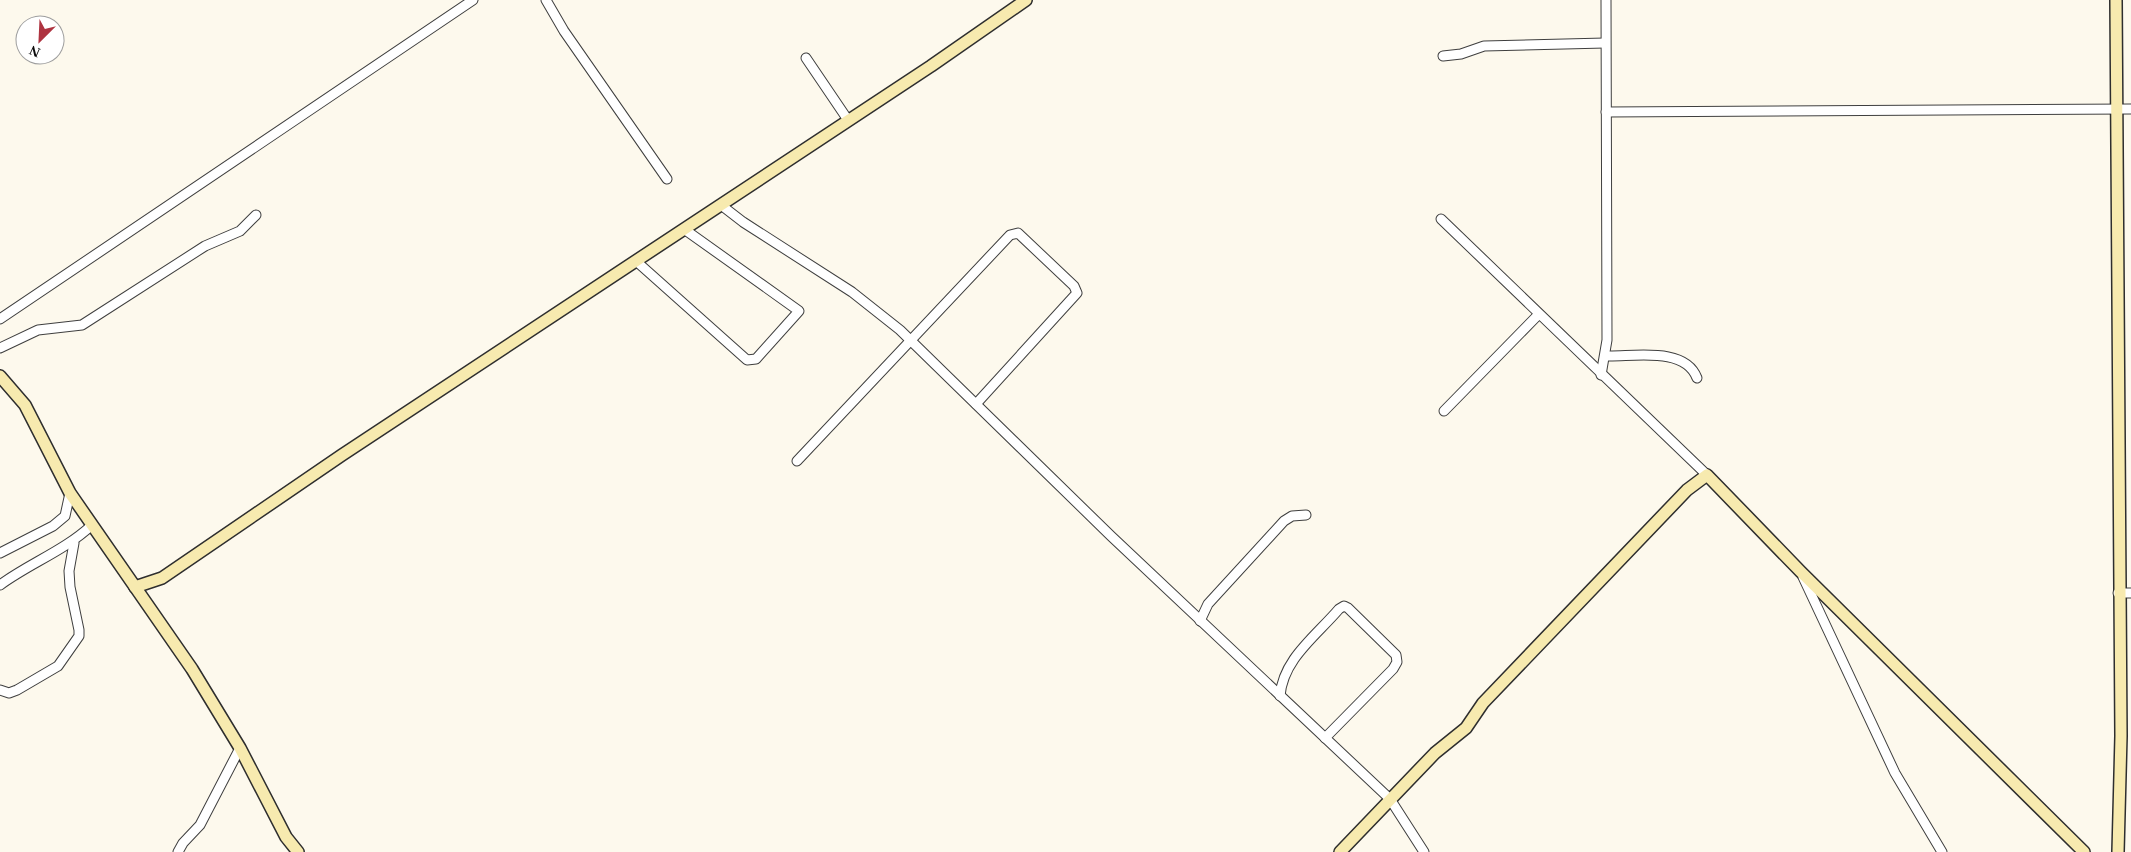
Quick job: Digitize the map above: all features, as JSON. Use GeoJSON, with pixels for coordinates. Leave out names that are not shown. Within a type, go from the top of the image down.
{"type":"FeatureCollection","features":[{"type":"Feature","properties":{"kind":"street"},"geometry":{"type":"LineString","coordinates":[[0,320],[473,0]]}},
{"type":"Feature","properties":{"kind":"street"},"geometry":{"type":"LineString","coordinates":[[546,0],[564,31],[668,179]]}},
{"type":"Feature","properties":{"kind":"street"},"geometry":{"type":"LineString","coordinates":[[135,587],[162,578],[350,450],[684,230],[1026,0]]}},
{"type":"Feature","properties":{"kind":"street"},"geometry":{"type":"LineString","coordinates":[[1601,375],[1606,356],[1606,0]]}},
{"type":"Feature","properties":{"kind":"street"},"geometry":{"type":"LineString","coordinates":[[2116,0],[2120,736],[2118,852]]}},
{"type":"Feature","properties":{"kind":"street"},"geometry":{"type":"LineString","coordinates":[[1443,56],[1461,54],[1484,46],[1605,43]]}},
{"type":"Feature","properties":{"kind":"street"},"geometry":{"type":"LineString","coordinates":[[806,58],[848,120]]}},
{"type":"Feature","properties":{"kind":"street"},"geometry":{"type":"LineString","coordinates":[[1606,112],[2131,109]]}},
{"type":"Feature","properties":{"kind":"street"},"geometry":{"type":"LineString","coordinates":[[721,205],[743,222],[852,292],[910,340],[1200,621],[1390,799],[1424,852]]}},
{"type":"Feature","properties":{"kind":"street"},"geometry":{"type":"LineString","coordinates":[[0,348],[38,330],[82,325],[205,246],[235,234],[256,215]]}},
{"type":"Feature","properties":{"kind":"street"},"geometry":{"type":"LineString","coordinates":[[1441,219],[1538,315],[1707,475],[1801,572],[2084,852]]}},
{"type":"Feature","properties":{"kind":"street"},"geometry":{"type":"LineString","coordinates":[[636,261],[747,360],[756,359],[799,311],[684,230]]}},
{"type":"Feature","properties":{"kind":"street"},"geometry":{"type":"LineString","coordinates":[[797,461],[1010,235],[1018,233],[1074,286],[1076,293],[976,404]]}},
{"type":"Feature","properties":{"kind":"street"},"geometry":{"type":"LineString","coordinates":[[1444,411],[1538,315]]}},
{"type":"Feature","properties":{"kind":"street"},"geometry":{"type":"LineString","coordinates":[[1606,356],[1675,358],[1692,368],[1697,378]]}},
{"type":"Feature","properties":{"kind":"street"},"geometry":{"type":"LineString","coordinates":[[0,376],[25,405],[70,493],[192,669],[240,748],[286,837],[298,852]]}},
{"type":"Feature","properties":{"kind":"street"},"geometry":{"type":"LineString","coordinates":[[1340,852],[1435,753],[1466,728],[1483,703],[1687,490],[1707,475]]}},
{"type":"Feature","properties":{"kind":"street"},"geometry":{"type":"LineString","coordinates":[[0,553],[53,526],[65,516],[70,493]]}},
{"type":"Feature","properties":{"kind":"street"},"geometry":{"type":"LineString","coordinates":[[1200,621],[1208,604],[1284,520],[1292,516],[1306,515]]}},
{"type":"Feature","properties":{"kind":"street"},"geometry":{"type":"LineString","coordinates":[[0,585],[18,572],[74,543],[92,525]]}},
{"type":"Feature","properties":{"kind":"street"},"geometry":{"type":"LineString","coordinates":[[0,690],[9,693],[18,690],[58,666],[79,636],[80,630],[70,587],[69,571],[74,543]]}},
{"type":"Feature","properties":{"kind":"street"},"geometry":{"type":"LineString","coordinates":[[1801,572],[1895,773],[1942,852]]}},
{"type":"Feature","properties":{"kind":"street"},"geometry":{"type":"LineString","coordinates":[[2118,593],[2131,593]]}},
{"type":"Feature","properties":{"kind":"street"},"geometry":{"type":"LineString","coordinates":[[1280,696],[1281,685],[1290,663],[1339,609],[1344,606],[1348,608],[1396,655],[1397,662],[1393,669],[1325,738]]}},
{"type":"Feature","properties":{"kind":"street"},"geometry":{"type":"LineString","coordinates":[[178,852],[183,843],[200,825],[240,748]]}}]}
